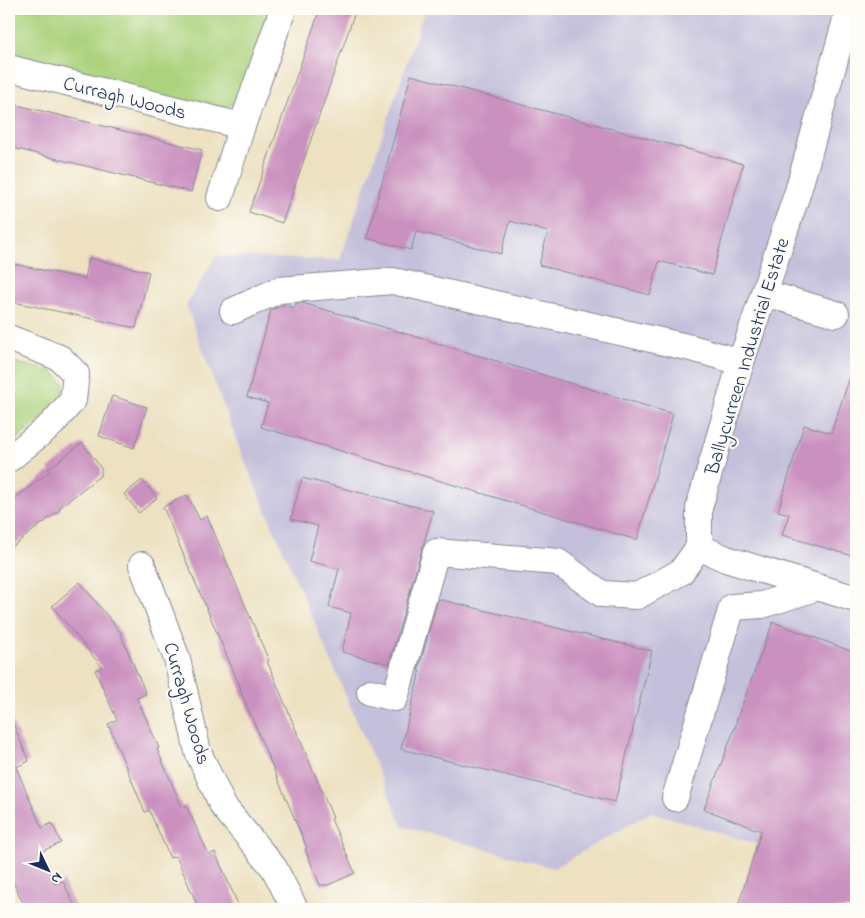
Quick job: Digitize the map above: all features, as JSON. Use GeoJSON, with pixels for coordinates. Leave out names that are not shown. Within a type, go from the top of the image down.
{"type":"FeatureCollection","features":[{"type":"Feature","properties":{"kind":"street"},"geometry":{"type":"LineString","coordinates":[[220,198],[242,126],[283,9]]}},
{"type":"Feature","properties":{"kind":"street","name":"Ballycurreen Industrial Estate"},"geometry":{"type":"LineString","coordinates":[[700,547],[699,508],[741,362],[798,192],[850,9]]}},
{"type":"Feature","properties":{"kind":"street","name":"Curragh Woods"},"geometry":{"type":"LineString","coordinates":[[9,68],[242,126]]}},
{"type":"Feature","properties":{"kind":"street"},"geometry":{"type":"LineString","coordinates":[[233,311],[279,290],[393,281],[691,348],[741,362]]}},
{"type":"Feature","properties":{"kind":"street"},"geometry":{"type":"LineString","coordinates":[[764,293],[836,314]]}},
{"type":"Feature","properties":{"kind":"street"},"geometry":{"type":"LineString","coordinates":[[9,338],[60,358],[76,374],[73,400],[52,424],[9,459]]}},
{"type":"Feature","properties":{"kind":"street"},"geometry":{"type":"LineString","coordinates":[[370,692],[395,698],[436,552],[558,562],[602,594],[637,596],[682,572],[700,547],[726,559],[856,599]]}},
{"type":"Feature","properties":{"kind":"street","name":"Curragh Woods"},"geometry":{"type":"LineString","coordinates":[[142,565],[177,659],[198,752],[223,806],[274,868],[295,909]]}},
{"type":"Feature","properties":{"kind":"street"},"geometry":{"type":"LineString","coordinates":[[675,798],[732,606],[762,605],[818,587]]}},
{"type":"Feature","properties":{"kind":"shaded area"},"geometry":{"type":"Polygon","coordinates":[[[425,9],[856,9],[856,874],[651,812],[554,868],[402,826],[240,450],[186,305],[216,256],[340,260],[425,9]]]}},
{"type":"Feature","properties":{"kind":"green space"},"geometry":{"type":"Polygon","coordinates":[[[14,9],[273,9],[237,102],[213,112],[9,57],[9,11],[14,9]]]}},
{"type":"Feature","properties":{"kind":"green space"},"geometry":{"type":"Polygon","coordinates":[[[9,361],[53,372],[64,383],[61,403],[9,445],[9,361]]]}},
{"type":"Feature","properties":{"kind":"building"},"geometry":{"type":"Polygon","coordinates":[[[320,9],[356,9],[282,223],[249,212],[320,9]]]}},
{"type":"Feature","properties":{"kind":"building"},"geometry":{"type":"Polygon","coordinates":[[[411,75],[743,164],[712,275],[659,261],[650,295],[539,265],[548,232],[510,221],[501,254],[416,231],[411,250],[367,238],[411,75]]]}},
{"type":"Feature","properties":{"kind":"building"},"geometry":{"type":"Polygon","coordinates":[[[9,103],[202,150],[191,192],[9,147],[9,103]]]}},
{"type":"Feature","properties":{"kind":"building"},"geometry":{"type":"Polygon","coordinates":[[[89,258],[149,272],[136,328],[9,301],[9,263],[85,279],[89,258]]]}},
{"type":"Feature","properties":{"kind":"building"},"geometry":{"type":"Polygon","coordinates":[[[303,303],[673,414],[637,540],[261,427],[268,403],[247,397],[271,310],[284,305],[295,308],[296,304],[303,303]]]}},
{"type":"Feature","properties":{"kind":"building"},"geometry":{"type":"Polygon","coordinates":[[[853,368],[856,368],[856,557],[782,535],[789,514],[778,511],[804,425],[831,433],[853,368]]]}},
{"type":"Feature","properties":{"kind":"building"},"geometry":{"type":"Polygon","coordinates":[[[112,396],[147,407],[134,448],[99,436],[112,396]]]}},
{"type":"Feature","properties":{"kind":"building"},"geometry":{"type":"Polygon","coordinates":[[[82,443],[101,468],[101,475],[59,508],[60,510],[9,549],[9,503],[50,471],[48,469],[82,443]]]}},
{"type":"Feature","properties":{"kind":"building"},"geometry":{"type":"Polygon","coordinates":[[[302,478],[433,511],[389,664],[342,652],[351,613],[329,607],[339,569],[309,561],[318,526],[291,519],[302,478]]]}},
{"type":"Feature","properties":{"kind":"building"},"geometry":{"type":"Polygon","coordinates":[[[142,480],[157,498],[139,513],[124,494],[142,480]]]}},
{"type":"Feature","properties":{"kind":"building"},"geometry":{"type":"Polygon","coordinates":[[[187,495],[200,520],[207,516],[269,661],[267,661],[355,873],[328,885],[320,885],[305,849],[307,848],[241,689],[163,507],[187,495]]]}},
{"type":"Feature","properties":{"kind":"building"},"geometry":{"type":"Polygon","coordinates":[[[80,582],[122,634],[146,694],[137,698],[159,748],[157,749],[182,807],[186,805],[209,855],[215,852],[240,909],[199,909],[176,856],[170,858],[149,810],[145,812],[108,724],[117,720],[95,670],[102,667],[52,606],[80,582]]]}},
{"type":"Feature","properties":{"kind":"building"},"geometry":{"type":"Polygon","coordinates":[[[438,599],[652,651],[615,802],[401,749],[420,671],[418,671],[438,599]]]}},
{"type":"Feature","properties":{"kind":"building"},"geometry":{"type":"Polygon","coordinates":[[[773,622],[856,653],[856,909],[748,909],[738,906],[761,831],[704,809],[773,622]]]}},
{"type":"Feature","properties":{"kind":"building"},"geometry":{"type":"Polygon","coordinates":[[[9,714],[29,761],[16,767],[42,828],[52,823],[61,843],[40,852],[55,884],[63,881],[76,909],[26,909],[9,873],[9,714]]]}}]}
